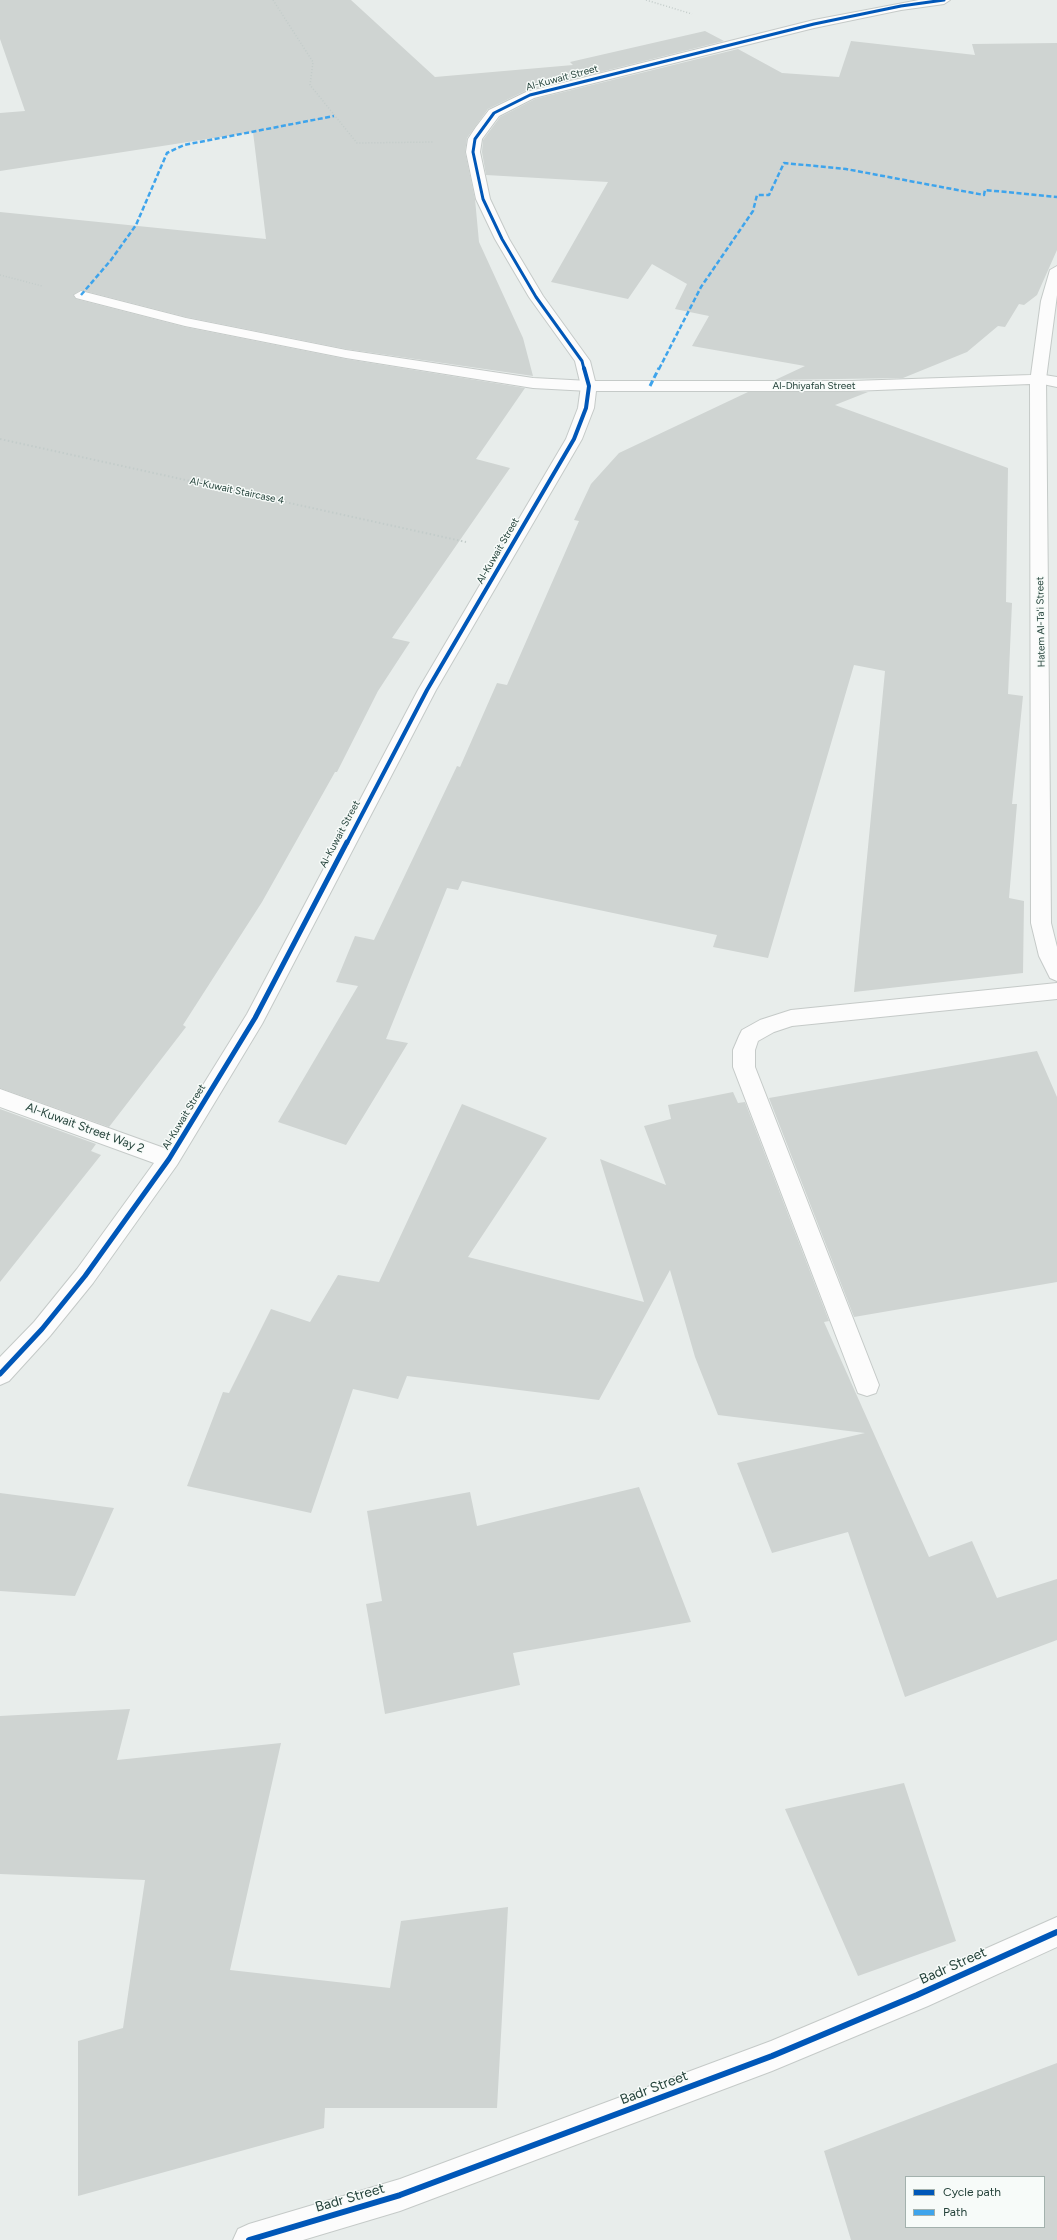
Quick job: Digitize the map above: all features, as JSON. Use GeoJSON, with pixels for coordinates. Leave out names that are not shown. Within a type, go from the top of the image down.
{"type":"FeatureCollection","features":[{"type":"Feature","properties":{"kind":"street","name":"Al-Kuwait Street"},"geometry":{"type":"LineString","coordinates":[[0,1374],[42,1328],[85,1276],[169,1159],[255,1018],[427,690],[574,439],[586,408],[589,386],[582,361],[536,297],[502,240],[483,198],[476,178],[473,152],[475,139],[494,114],[511,103],[530,95],[814,24],[894,7],[944,0]]}},
{"type":"Feature","properties":{"kind":"street","name":"Hatem Al-Ta'i Street"},"geometry":{"type":"LineString","coordinates":[[1057,270],[1048,301],[1038,379],[1041,691],[1041,923],[1049,956],[1057,973]]}},
{"type":"Feature","properties":{"kind":"street","name":"Al-Dhiyafah Street"},"geometry":{"type":"LineString","coordinates":[[81,295],[185,322],[346,354],[533,383],[589,386],[852,386],[1038,379],[1057,382]]}},
{"type":"Feature","properties":{"kind":"street"},"geometry":{"type":"LineString","coordinates":[[867,1385],[744,1067],[744,1050],[750,1036],[767,1026],[791,1018],[1057,991]]}},
{"type":"Feature","properties":{"kind":"street","name":"Al-Kuwait Street Way 2"},"geometry":{"type":"LineString","coordinates":[[0,1098],[169,1159]]}},
{"type":"Feature","properties":{"kind":"street","name":"Badr Street"},"geometry":{"type":"LineString","coordinates":[[249,2240],[400,2195],[757,2062],[917,1995],[1057,1932]]}},
{"type":"Feature","properties":{"kind":"path"},"geometry":{"type":"LineString","coordinates":[[273,0],[313,62],[310,85],[357,143],[448,142],[475,139]]}},
{"type":"Feature","properties":{"kind":"building"},"geometry":{"type":"Polygon","coordinates":[[[0,0],[351,0],[435,77],[573,65],[570,62],[705,31],[724,41],[525,91],[488,109],[467,138],[465,152],[475,199],[479,242],[523,338],[533,376],[346,349],[186,317],[81,290],[73,295],[76,299],[185,327],[346,359],[525,388],[476,459],[510,468],[392,638],[410,642],[378,691],[337,772],[335,772],[262,902],[183,1025],[186,1027],[109,1127],[0,1088],[0,212],[266,239],[253,132],[0,171],[0,113],[25,111],[0,39],[0,0]]]}},
{"type":"Feature","properties":{"kind":"building"},"geometry":{"type":"Polygon","coordinates":[[[851,41],[975,55],[972,44],[1057,43],[1057,250],[1037,295],[1024,305],[1019,304],[1005,327],[998,326],[967,352],[903,378],[775,380],[805,366],[692,346],[709,316],[675,309],[687,284],[652,264],[628,299],[551,282],[608,182],[486,175],[482,152],[483,140],[500,117],[535,99],[738,49],[782,73],[839,77],[851,41]]]}},
{"type":"Feature","properties":{"kind":"building"},"geometry":{"type":"Polygon","coordinates":[[[748,392],[868,392],[835,405],[1008,468],[1006,602],[1012,603],[1008,694],[1023,696],[1012,804],[1017,804],[1009,898],[1024,901],[1023,973],[854,992],[885,671],[854,665],[768,958],[713,947],[717,935],[462,881],[458,890],[447,888],[386,1039],[408,1043],[346,1145],[278,1122],[358,986],[336,982],[355,936],[374,940],[457,766],[460,767],[497,683],[507,685],[579,521],[574,520],[591,484],[619,453],[748,392]]]}},
{"type":"Feature","properties":{"kind":"building"},"geometry":{"type":"Polygon","coordinates":[[[1037,1051],[1057,1097],[1057,1282],[854,1317],[769,1098],[1037,1051]]]}},
{"type":"Feature","properties":{"kind":"building"},"geometry":{"type":"Polygon","coordinates":[[[733,1092],[738,1103],[745,1102],[829,1321],[824,1322],[929,1557],[972,1541],[997,1598],[1057,1579],[1057,1640],[905,1697],[848,1532],[772,1553],[737,1463],[865,1433],[718,1415],[695,1357],[670,1270],[599,1400],[407,1376],[398,1399],[353,1389],[311,1513],[187,1486],[223,1392],[229,1393],[271,1309],[310,1322],[338,1275],[379,1282],[462,1104],[547,1138],[468,1257],[644,1302],[600,1159],[666,1185],[644,1126],[671,1119],[668,1105],[733,1092]]]}},
{"type":"Feature","properties":{"kind":"building"},"geometry":{"type":"Polygon","coordinates":[[[0,1109],[96,1144],[91,1151],[101,1155],[0,1282],[0,1109]]]}},
{"type":"Feature","properties":{"kind":"building"},"geometry":{"type":"Polygon","coordinates":[[[639,1487],[691,1622],[513,1653],[520,1685],[385,1714],[366,1604],[382,1601],[367,1511],[470,1492],[477,1526],[639,1487]]]}},
{"type":"Feature","properties":{"kind":"building"},"geometry":{"type":"Polygon","coordinates":[[[0,1493],[114,1508],[75,1596],[0,1591],[0,1493]]]}},
{"type":"Feature","properties":{"kind":"building"},"geometry":{"type":"Polygon","coordinates":[[[130,1709],[117,1760],[281,1743],[230,1970],[390,1988],[401,1921],[508,1907],[497,2108],[325,2108],[324,2128],[78,2196],[78,2041],[123,2028],[145,1880],[0,1874],[0,1716],[130,1709]]]}},
{"type":"Feature","properties":{"kind":"building"},"geometry":{"type":"Polygon","coordinates":[[[904,1783],[956,1941],[858,1976],[785,1809],[904,1783]]]}},
{"type":"Feature","properties":{"kind":"building"},"geometry":{"type":"Polygon","coordinates":[[[1057,2063],[1057,2240],[851,2240],[824,2151],[1057,2063]]]}},
{"type":"Feature","properties":{"kind":"marked path"},"geometry":{"type":"LineString","coordinates":[[81,295],[111,260],[136,225],[167,153],[184,145],[334,116]]}},
{"type":"Feature","properties":{"kind":"marked path"},"geometry":{"type":"LineString","coordinates":[[650,386],[701,287],[753,211],[757,195],[769,195],[784,163],[846,169],[876,176],[984,195],[985,190],[1057,197]]}},
{"type":"Feature","properties":{"kind":"cycle path"},"geometry":{"type":"LineString","coordinates":[[0,1374],[42,1329],[85,1276],[169,1159],[255,1018],[427,690],[574,439],[586,408],[589,386],[582,361],[536,297],[502,239],[483,199],[477,178],[473,152],[475,139],[482,127],[494,113],[511,103],[530,95],[814,24],[901,6],[944,0]]}},
{"type":"Feature","properties":{"kind":"cycle path"},"geometry":{"type":"LineString","coordinates":[[249,2240],[400,2195],[772,2056],[917,1995],[1057,1932]]}}]}
